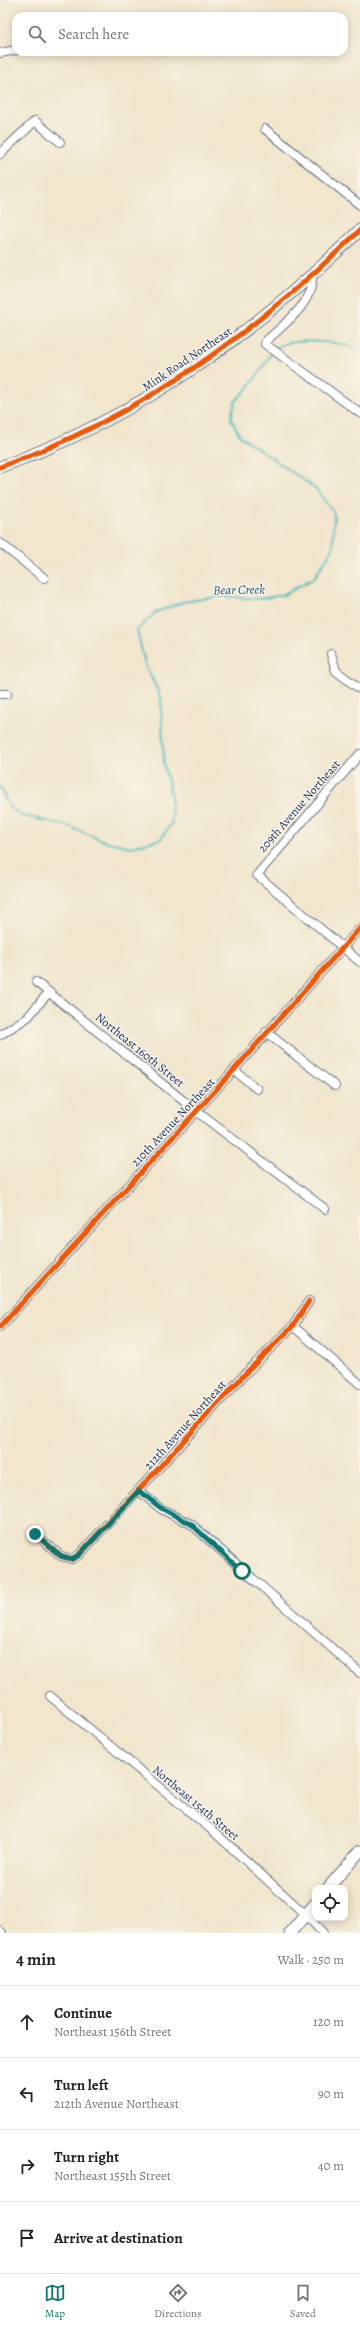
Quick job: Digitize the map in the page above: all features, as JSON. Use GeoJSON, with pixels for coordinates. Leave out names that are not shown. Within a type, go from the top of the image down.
{"type":"FeatureCollection","features":[{"type":"Feature","properties":{"kind":"street"},"geometry":{"type":"LineString","coordinates":[[0,53],[12,51]]}},
{"type":"Feature","properties":{"kind":"street"},"geometry":{"type":"LineString","coordinates":[[0,154],[35,121],[60,142]]}},
{"type":"Feature","properties":{"kind":"street"},"geometry":{"type":"LineString","coordinates":[[265,129],[360,206]]}},
{"type":"Feature","properties":{"kind":"street","name":"Mink Road Northeast"},"geometry":{"type":"LineString","coordinates":[[0,467],[86,431],[164,388],[252,327],[312,277],[360,230]]}},
{"type":"Feature","properties":{"kind":"street"},"geometry":{"type":"LineString","coordinates":[[312,277],[312,286],[308,296],[296,312],[266,341],[268,347],[360,413]]}},
{"type":"Feature","properties":{"kind":"street"},"geometry":{"type":"LineString","coordinates":[[0,543],[44,578]]}},
{"type":"Feature","properties":{"kind":"street"},"geometry":{"type":"LineString","coordinates":[[331,654],[336,671],[360,689]]}},
{"type":"Feature","properties":{"kind":"street","name":"209th Avenue Northeast"},"geometry":{"type":"LineString","coordinates":[[343,947],[257,875],[360,754]]}},
{"type":"Feature","properties":{"kind":"street","name":"210th Avenue Northeast"},"geometry":{"type":"LineString","coordinates":[[0,1327],[234,1070],[266,1032],[360,928]]}},
{"type":"Feature","properties":{"kind":"street"},"geometry":{"type":"LineString","coordinates":[[343,947],[360,962]]}},
{"type":"Feature","properties":{"kind":"street","name":"Northeast 160th Street"},"geometry":{"type":"LineString","coordinates":[[36,982],[196,1111],[325,1210]]}},
{"type":"Feature","properties":{"kind":"street"},"geometry":{"type":"LineString","coordinates":[[0,1035],[28,1017],[49,992]]}},
{"type":"Feature","properties":{"kind":"street"},"geometry":{"type":"LineString","coordinates":[[266,1032],[335,1086]]}},
{"type":"Feature","properties":{"kind":"street"},"geometry":{"type":"LineString","coordinates":[[234,1070],[257,1088]]}},
{"type":"Feature","properties":{"kind":"street","name":"212th Avenue Northeast"},"geometry":{"type":"LineString","coordinates":[[35,1534],[61,1556],[72,1559],[79,1555],[244,1375],[293,1326],[309,1301]]}},
{"type":"Feature","properties":{"kind":"street"},"geometry":{"type":"LineString","coordinates":[[293,1326],[360,1384]]}},
{"type":"Feature","properties":{"kind":"street"},"geometry":{"type":"LineString","coordinates":[[139,1491],[161,1508],[197,1529],[360,1673]]}},
{"type":"Feature","properties":{"kind":"street","name":"Northeast 154th Street"},"geometry":{"type":"LineString","coordinates":[[50,1696],[213,1832],[306,1915],[323,1933]]}},
{"type":"Feature","properties":{"kind":"street"},"geometry":{"type":"LineString","coordinates":[[331,1885],[360,1851]]}},
{"type":"Feature","properties":{"kind":"street"},"geometry":{"type":"LineString","coordinates":[[290,1933],[312,1908]]}},
{"type":"Feature","properties":{"kind":"waterway","name":"Bear Creek"},"geometry":{"type":"LineString","coordinates":[[276,348],[293,342],[305,341],[343,345],[360,351]]}},
{"type":"Feature","properties":{"kind":"waterway","name":"Bear Creek"},"geometry":{"type":"LineString","coordinates":[[0,787],[9,807],[23,816],[68,826],[104,841],[131,847],[161,839],[172,822],[171,795],[164,765],[161,698],[145,664],[137,630],[156,612],[183,602],[222,596],[259,599],[283,595],[314,578],[333,548],[334,513],[315,488],[240,436],[231,418],[235,402],[252,383],[272,353]]}},
{"type":"Feature","properties":{"kind":"cycle path"},"geometry":{"type":"LineString","coordinates":[[0,467],[52,446],[101,423],[148,397],[193,368],[237,337],[279,304],[360,230]]}},
{"type":"Feature","properties":{"kind":"cycle path"},"geometry":{"type":"LineString","coordinates":[[0,1327],[234,1070],[360,928]]}},
{"type":"Feature","properties":{"kind":"cycle path"},"geometry":{"type":"LineString","coordinates":[[35,1534],[61,1556],[72,1559],[79,1555],[244,1375],[293,1326],[309,1301]]}},
{"type":"Feature","properties":{"kind":"route"},"geometry":{"type":"LineString","coordinates":[[35,1534],[61,1556],[72,1559],[79,1555],[139,1491],[161,1508],[191,1524],[242,1571]]}}]}
